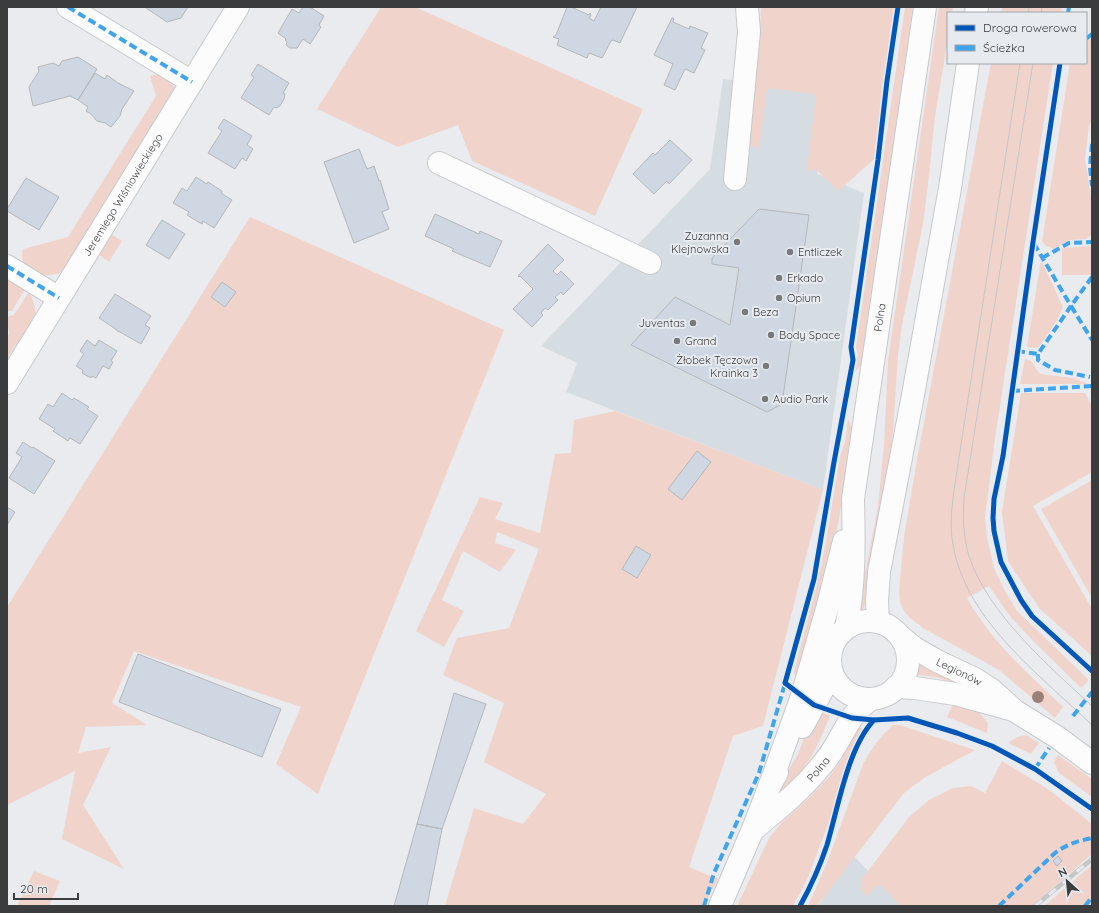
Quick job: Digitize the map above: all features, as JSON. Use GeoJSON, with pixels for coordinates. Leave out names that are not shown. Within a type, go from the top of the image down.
{"type":"FeatureCollection","features":[{"type":"Feature","properties":{"kind":"street"},"geometry":{"type":"LineString","coordinates":[[68,7],[192,82]]}},
{"type":"Feature","properties":{"kind":"street","name":"Jeremiego Wiśniowieckiego"},"geometry":{"type":"LineString","coordinates":[[7,383],[238,7]]}},
{"type":"Feature","properties":{"kind":"street"},"geometry":{"type":"LineString","coordinates":[[735,179],[749,32],[747,7]]}},
{"type":"Feature","properties":{"kind":"street","name":"Polna"},"geometry":{"type":"LineString","coordinates":[[846,628],[849,614],[852,580],[854,499],[925,7]]}},
{"type":"Feature","properties":{"kind":"street"},"geometry":{"type":"LineString","coordinates":[[878,622],[877,601],[879,572],[913,395],[950,188],[968,64]]}},
{"type":"Feature","properties":{"kind":"street"},"geometry":{"type":"LineString","coordinates":[[439,162],[650,263]]}},
{"type":"Feature","properties":{"kind":"street"},"geometry":{"type":"LineString","coordinates":[[7,266],[59,298]]}},
{"type":"Feature","properties":{"kind":"street"},"geometry":{"type":"LineString","coordinates":[[770,785],[802,696],[819,639],[854,499]]}},
{"type":"Feature","properties":{"kind":"street"},"geometry":{"type":"LineString","coordinates":[[879,572],[888,602],[898,620],[914,639],[937,661]]}},
{"type":"Feature","properties":{"kind":"street"},"geometry":{"type":"LineString","coordinates":[[861,621],[878,622],[891,628],[901,637],[907,652],[907,667],[901,682],[884,696],[870,699],[858,698],[847,692],[838,684],[832,673],[830,660],[832,648],[837,637],[846,628],[861,621]]}},
{"type":"Feature","properties":{"kind":"street","name":"Legionów"},"geometry":{"type":"LineString","coordinates":[[901,637],[916,649],[975,679],[992,690],[1015,711],[1091,760]]}},
{"type":"Feature","properties":{"kind":"street","name":"Polna"},"geometry":{"type":"LineString","coordinates":[[720,906],[770,785],[832,673]]}},
{"type":"Feature","properties":{"kind":"street","name":"Legionów"},"geometry":{"type":"LineString","coordinates":[[896,687],[915,688],[955,694],[1015,711]]}},
{"type":"Feature","properties":{"kind":"street","name":"Polna"},"geometry":{"type":"LineString","coordinates":[[753,829],[779,809],[809,779],[831,753],[858,709],[870,699]]}},
{"type":"Feature","properties":{"kind":"shaded area"},"geometry":{"type":"Polygon","coordinates":[[[381,7],[415,7],[643,109],[595,216],[472,161],[458,125],[398,147],[317,109],[381,7]]]}},
{"type":"Feature","properties":{"kind":"shaded area"},"geometry":{"type":"Polygon","coordinates":[[[761,7],[894,7],[874,159],[839,191],[814,168],[812,172],[807,170],[816,94],[767,88],[759,148],[746,144],[759,50],[761,7]]]}},
{"type":"Feature","properties":{"kind":"shaded area"},"geometry":{"type":"Polygon","coordinates":[[[905,7],[913,7],[861,365],[855,372],[858,354],[856,348],[905,7]]]}},
{"type":"Feature","properties":{"kind":"shaded area"},"geometry":{"type":"Polygon","coordinates":[[[939,7],[953,7],[952,12],[947,12],[947,44],[935,116],[923,224],[902,325],[898,355],[893,433],[866,600],[861,616],[859,612],[861,595],[878,506],[884,445],[888,361],[939,7]]]}},
{"type":"Feature","properties":{"kind":"shaded area"},"geometry":{"type":"Polygon","coordinates":[[[1002,7],[1062,7],[1061,12],[1001,12],[1002,7]]]}},
{"type":"Feature","properties":{"kind":"shaded area"},"geometry":{"type":"Polygon","coordinates":[[[1092,38],[1092,120],[1089,125],[1085,159],[1092,203],[1092,234],[1086,239],[1069,240],[1054,249],[1046,246],[1042,241],[1070,64],[1087,64],[1087,41],[1092,38]]]}},
{"type":"Feature","properties":{"kind":"shaded area"},"geometry":{"type":"Polygon","coordinates":[[[991,64],[1053,64],[995,438],[985,518],[987,537],[994,568],[1017,611],[1089,680],[1081,688],[1009,615],[989,586],[967,598],[987,629],[999,643],[1063,707],[1055,718],[999,670],[923,628],[910,618],[904,611],[900,602],[899,590],[904,537],[918,454],[991,64]]]}},
{"type":"Feature","properties":{"kind":"shaded area"},"geometry":{"type":"Polygon","coordinates":[[[163,73],[176,89],[63,272],[51,275],[42,275],[24,266],[22,258],[23,249],[68,237],[156,96],[150,76],[163,73]]]}},
{"type":"Feature","properties":{"kind":"shaded area"},"geometry":{"type":"Polygon","coordinates":[[[723,79],[828,91],[817,174],[864,193],[823,490],[566,392],[577,363],[541,346],[710,169],[723,79]]]}},
{"type":"Feature","properties":{"kind":"shaded area"},"geometry":{"type":"Polygon","coordinates":[[[250,217],[504,330],[318,794],[276,764],[301,707],[134,651],[112,703],[147,725],[86,727],[78,753],[111,747],[83,805],[124,869],[62,839],[75,771],[7,805],[7,607],[250,217]]]}},
{"type":"Feature","properties":{"kind":"shaded area"},"geometry":{"type":"Polygon","coordinates":[[[109,233],[122,241],[109,262],[96,252],[109,233]]]}},
{"type":"Feature","properties":{"kind":"shaded area"},"geometry":{"type":"Polygon","coordinates":[[[1091,246],[1091,275],[1062,275],[1062,248],[1091,246]]]}},
{"type":"Feature","properties":{"kind":"shaded area"},"geometry":{"type":"Polygon","coordinates":[[[1041,260],[1063,307],[1056,322],[1038,348],[1027,347],[1041,260]]]}},
{"type":"Feature","properties":{"kind":"shaded area"},"geometry":{"type":"Polygon","coordinates":[[[7,278],[25,289],[12,311],[7,311],[7,278]]]}},
{"type":"Feature","properties":{"kind":"shaded area"},"geometry":{"type":"Polygon","coordinates":[[[29,292],[35,306],[35,318],[23,342],[16,344],[7,359],[7,337],[9,334],[7,317],[14,315],[29,292]]]}},
{"type":"Feature","properties":{"kind":"shaded area"},"geometry":{"type":"Polygon","coordinates":[[[1025,359],[1031,361],[1040,374],[1073,378],[1089,384],[1020,384],[1025,359]]]}},
{"type":"Feature","properties":{"kind":"shaded area"},"geometry":{"type":"Polygon","coordinates":[[[1021,393],[1085,393],[1092,406],[1092,472],[1033,506],[1092,609],[1092,656],[1039,608],[1008,561],[1002,512],[1021,393]]]}},
{"type":"Feature","properties":{"kind":"shaded area"},"geometry":{"type":"Polygon","coordinates":[[[615,411],[823,490],[763,726],[733,736],[689,867],[718,879],[704,906],[445,906],[474,808],[523,824],[546,794],[484,762],[504,703],[443,675],[457,638],[509,628],[539,549],[497,532],[495,543],[516,550],[500,572],[463,551],[442,600],[464,611],[444,647],[416,631],[480,497],[503,503],[495,519],[540,533],[555,454],[571,453],[574,420],[615,411]]]}},
{"type":"Feature","properties":{"kind":"shaded area"},"geometry":{"type":"Polygon","coordinates":[[[848,419],[853,430],[838,525],[799,678],[795,676],[794,671],[816,588],[826,542],[840,456],[845,442],[848,419]]]}},
{"type":"Feature","properties":{"kind":"shaded area"},"geometry":{"type":"Polygon","coordinates":[[[1092,480],[1092,598],[1041,509],[1092,480]]]}},
{"type":"Feature","properties":{"kind":"shaded area"},"geometry":{"type":"Polygon","coordinates":[[[916,656],[976,691],[936,677],[912,674],[916,656]]]}},
{"type":"Feature","properties":{"kind":"shaded area"},"geometry":{"type":"Polygon","coordinates":[[[953,704],[974,712],[976,709],[988,723],[987,733],[947,717],[953,704]]]}},
{"type":"Feature","properties":{"kind":"shaded area"},"geometry":{"type":"Polygon","coordinates":[[[815,709],[830,716],[818,744],[797,777],[782,794],[771,800],[798,754],[815,709]]]}},
{"type":"Feature","properties":{"kind":"shaded area"},"geometry":{"type":"Polygon","coordinates":[[[893,725],[900,725],[975,750],[924,778],[904,793],[817,906],[808,906],[827,863],[863,764],[876,743],[893,725]]]}},
{"type":"Feature","properties":{"kind":"shaded area"},"geometry":{"type":"Polygon","coordinates":[[[859,727],[864,729],[807,880],[793,906],[737,906],[769,838],[783,821],[811,796],[829,777],[842,759],[853,731],[859,727]]]}},
{"type":"Feature","properties":{"kind":"shaded area"},"geometry":{"type":"Polygon","coordinates":[[[1026,735],[1039,743],[1031,754],[1008,743],[1017,737],[1026,735]]]}},
{"type":"Feature","properties":{"kind":"shaded area"},"geometry":{"type":"Polygon","coordinates":[[[1058,755],[1092,779],[1092,797],[1059,773],[1054,762],[1058,755]]]}},
{"type":"Feature","properties":{"kind":"shaded area"},"geometry":{"type":"Polygon","coordinates":[[[1002,761],[1048,789],[1092,824],[1092,854],[1032,906],[900,906],[880,884],[866,896],[861,888],[861,880],[909,817],[929,800],[953,788],[971,786],[985,793],[1002,761]]]}},
{"type":"Feature","properties":{"kind":"shaded area"},"geometry":{"type":"Polygon","coordinates":[[[852,854],[902,906],[818,906],[852,854]]]}},
{"type":"Feature","properties":{"kind":"shaded area"},"geometry":{"type":"Polygon","coordinates":[[[1092,865],[1092,906],[1044,906],[1092,865]]]}},
{"type":"Feature","properties":{"kind":"shaded area"},"geometry":{"type":"Polygon","coordinates":[[[34,871],[60,881],[49,906],[17,906],[34,871]]]}},
{"type":"Feature","properties":{"kind":"building"},"geometry":{"type":"Polygon","coordinates":[[[188,7],[181,18],[167,22],[146,8],[188,7]]]}},
{"type":"Feature","properties":{"kind":"building"},"geometry":{"type":"Polygon","coordinates":[[[303,7],[310,7],[324,16],[319,25],[321,27],[310,44],[303,39],[297,48],[290,48],[286,45],[286,39],[278,33],[292,9],[299,13],[303,7]]]}},
{"type":"Feature","properties":{"kind":"building"},"geometry":{"type":"Polygon","coordinates":[[[567,7],[571,7],[589,15],[590,13],[591,15],[589,18],[594,21],[601,7],[637,7],[620,43],[613,40],[611,41],[602,58],[589,53],[587,58],[557,45],[559,39],[553,37],[556,35],[567,7]]]}},
{"type":"Feature","properties":{"kind":"building"},"geometry":{"type":"Polygon","coordinates":[[[672,18],[674,18],[673,22],[689,29],[690,26],[708,33],[701,48],[705,50],[694,73],[685,69],[675,90],[664,85],[673,64],[654,55],[672,18]]]}},
{"type":"Feature","properties":{"kind":"building"},"geometry":{"type":"Polygon","coordinates":[[[78,57],[97,69],[78,100],[70,96],[33,106],[29,87],[39,71],[38,67],[53,63],[59,66],[62,61],[78,57]]]}},
{"type":"Feature","properties":{"kind":"building"},"geometry":{"type":"Polygon","coordinates":[[[258,64],[289,83],[283,93],[285,94],[284,99],[280,106],[276,108],[274,107],[269,115],[241,98],[254,77],[251,75],[258,64]]]}},
{"type":"Feature","properties":{"kind":"building"},"geometry":{"type":"Polygon","coordinates":[[[95,73],[105,79],[107,75],[118,83],[134,91],[122,109],[120,116],[111,127],[105,123],[97,121],[86,111],[88,107],[78,100],[95,73]]]}},
{"type":"Feature","properties":{"kind":"building"},"geometry":{"type":"Polygon","coordinates":[[[224,119],[252,136],[247,145],[253,149],[246,161],[242,158],[235,169],[208,153],[222,131],[218,128],[224,119]]]}},
{"type":"Feature","properties":{"kind":"building"},"geometry":{"type":"Polygon","coordinates":[[[670,140],[692,160],[669,184],[667,181],[654,194],[633,174],[653,153],[655,155],[670,140]]]}},
{"type":"Feature","properties":{"kind":"building"},"geometry":{"type":"Polygon","coordinates":[[[359,149],[367,169],[374,166],[379,181],[380,180],[389,209],[382,212],[389,229],[354,243],[324,162],[359,149]]]}},
{"type":"Feature","properties":{"kind":"building"},"geometry":{"type":"Polygon","coordinates":[[[196,177],[207,184],[208,182],[232,200],[214,228],[203,221],[202,224],[187,215],[189,212],[173,203],[182,188],[187,191],[196,177]]]}},
{"type":"Feature","properties":{"kind":"building"},"geometry":{"type":"Polygon","coordinates":[[[26,178],[59,197],[39,230],[7,211],[26,178]]]}},
{"type":"Feature","properties":{"kind":"building"},"geometry":{"type":"Polygon","coordinates":[[[759,209],[809,215],[782,404],[767,412],[631,345],[675,297],[730,325],[739,268],[712,264],[712,258],[759,209]]]}},
{"type":"Feature","properties":{"kind":"building"},"geometry":{"type":"Polygon","coordinates":[[[435,214],[479,234],[480,231],[502,241],[490,267],[452,251],[454,249],[425,236],[435,214]]]}},
{"type":"Feature","properties":{"kind":"building"},"geometry":{"type":"Polygon","coordinates":[[[162,220],[185,234],[169,259],[146,245],[162,220]]]}},
{"type":"Feature","properties":{"kind":"building"},"geometry":{"type":"Polygon","coordinates":[[[548,244],[564,260],[553,271],[557,275],[561,271],[574,284],[563,295],[561,292],[555,297],[558,300],[548,310],[545,308],[541,313],[543,315],[532,327],[513,309],[533,289],[520,276],[518,276],[548,244]]]}},
{"type":"Feature","properties":{"kind":"building"},"geometry":{"type":"Polygon","coordinates":[[[222,282],[236,292],[225,307],[211,297],[222,282]]]}},
{"type":"Feature","properties":{"kind":"building"},"geometry":{"type":"Polygon","coordinates":[[[115,294],[151,316],[145,325],[150,328],[141,344],[117,331],[99,318],[115,294]]]}},
{"type":"Feature","properties":{"kind":"building"},"geometry":{"type":"Polygon","coordinates":[[[87,340],[95,346],[99,340],[117,351],[111,361],[113,362],[109,369],[103,366],[96,378],[92,376],[91,378],[82,373],[83,370],[76,366],[84,354],[80,351],[87,340]]]}},
{"type":"Feature","properties":{"kind":"building"},"geometry":{"type":"Polygon","coordinates":[[[62,393],[72,400],[74,398],[89,407],[87,409],[98,416],[80,444],[70,438],[68,441],[53,431],[55,429],[39,419],[48,404],[53,407],[62,393]]]}},
{"type":"Feature","properties":{"kind":"building"},"geometry":{"type":"Polygon","coordinates":[[[23,442],[55,461],[34,494],[9,478],[22,457],[16,453],[23,442]]]}},
{"type":"Feature","properties":{"kind":"building"},"geometry":{"type":"Polygon","coordinates":[[[697,451],[711,462],[682,500],[668,489],[697,451]]]}},
{"type":"Feature","properties":{"kind":"building"},"geometry":{"type":"Polygon","coordinates":[[[7,507],[15,512],[7,525],[7,507]]]}},
{"type":"Feature","properties":{"kind":"building"},"geometry":{"type":"Polygon","coordinates":[[[636,546],[651,555],[637,578],[622,569],[636,546]]]}},
{"type":"Feature","properties":{"kind":"building"},"geometry":{"type":"Polygon","coordinates":[[[138,654],[281,709],[262,757],[119,702],[138,654]]]}},
{"type":"Feature","properties":{"kind":"building"},"geometry":{"type":"Polygon","coordinates":[[[454,693],[486,704],[442,829],[417,824],[454,693]]]}},
{"type":"Feature","properties":{"kind":"building"},"geometry":{"type":"Polygon","coordinates":[[[417,824],[442,829],[427,906],[394,906],[417,824]]]}},
{"type":"Feature","properties":{"kind":"building"},"geometry":{"type":"Polygon","coordinates":[[[1058,856],[1062,861],[1057,866],[1053,861],[1058,856]]]}},
{"type":"Feature","properties":{"kind":"tram line"},"geometry":{"type":"LineString","coordinates":[[1028,12],[1029,7]]}},
{"type":"Feature","properties":{"kind":"tram line"},"geometry":{"type":"LineString","coordinates":[[1041,12],[1042,7]]}},
{"type":"Feature","properties":{"kind":"tram line"},"geometry":{"type":"LineString","coordinates":[[1020,64],[954,490],[951,532],[959,567],[970,594],[986,619],[1027,664],[1092,725]]}},
{"type":"Feature","properties":{"kind":"tram line"},"geometry":{"type":"LineString","coordinates":[[1033,64],[964,498],[965,534],[969,556],[978,577],[990,598],[1022,638],[1057,674],[1092,706]]}},
{"type":"Feature","properties":{"kind":"railway"},"geometry":{"type":"LineString","coordinates":[[1035,906],[1092,859]]}},
{"type":"Feature","properties":{"kind":"marked path"},"geometry":{"type":"LineString","coordinates":[[68,7],[192,82]]}},
{"type":"Feature","properties":{"kind":"marked path"},"geometry":{"type":"LineString","coordinates":[[1068,12],[1069,7]]}},
{"type":"Feature","properties":{"kind":"marked path"},"geometry":{"type":"LineString","coordinates":[[1087,38],[1092,34]]}},
{"type":"Feature","properties":{"kind":"marked path"},"geometry":{"type":"LineString","coordinates":[[1092,144],[1090,167],[1092,186]]}},
{"type":"Feature","properties":{"kind":"marked path"},"geometry":{"type":"LineString","coordinates":[[1017,351],[1038,354],[1071,306],[1033,242]]}},
{"type":"Feature","properties":{"kind":"marked path"},"geometry":{"type":"LineString","coordinates":[[1042,258],[1069,243],[1092,242]]}},
{"type":"Feature","properties":{"kind":"marked path"},"geometry":{"type":"LineString","coordinates":[[7,266],[59,298]]}},
{"type":"Feature","properties":{"kind":"marked path"},"geometry":{"type":"LineString","coordinates":[[1092,277],[1071,306],[1092,340]]}},
{"type":"Feature","properties":{"kind":"marked path"},"geometry":{"type":"LineString","coordinates":[[1038,354],[1038,360],[1055,370],[1090,377]]}},
{"type":"Feature","properties":{"kind":"marked path"},"geometry":{"type":"LineString","coordinates":[[1012,391],[1092,386]]}},
{"type":"Feature","properties":{"kind":"marked path"},"geometry":{"type":"LineString","coordinates":[[704,906],[714,873],[759,773],[786,680]]}},
{"type":"Feature","properties":{"kind":"marked path"},"geometry":{"type":"LineString","coordinates":[[1073,716],[1092,692]]}},
{"type":"Feature","properties":{"kind":"marked path"},"geometry":{"type":"LineString","coordinates":[[1035,769],[1049,748]]}},
{"type":"Feature","properties":{"kind":"marked path"},"geometry":{"type":"LineString","coordinates":[[999,906],[1055,853],[1073,843],[1092,838]]}},
{"type":"Feature","properties":{"kind":"marked path"},"geometry":{"type":"LineString","coordinates":[[1085,906],[1092,897]]}},
{"type":"Feature","properties":{"kind":"cycle path"},"geometry":{"type":"LineString","coordinates":[[898,7],[851,347],[853,360],[814,579],[785,683],[814,705],[852,718],[874,720],[908,718],[957,733],[992,746],[1035,769],[1092,809]]}},
{"type":"Feature","properties":{"kind":"cycle path"},"geometry":{"type":"LineString","coordinates":[[1060,64],[1003,456],[994,499],[993,518],[994,531],[1001,562],[1021,600],[1032,616],[1092,671]]}},
{"type":"Feature","properties":{"kind":"cycle path"},"geometry":{"type":"LineString","coordinates":[[800,906],[815,876],[827,845],[845,779],[857,746],[874,720]]}},
{"type":"Feature","properties":{"kind":"place","name":"Zuzanna Klejnowska"},"geometry":{"type":"Point","coordinates":[737,242]}},
{"type":"Feature","properties":{"kind":"place","name":"Entliczek"},"geometry":{"type":"Point","coordinates":[790,252]}},
{"type":"Feature","properties":{"kind":"place","name":"Erkado"},"geometry":{"type":"Point","coordinates":[779,278]}},
{"type":"Feature","properties":{"kind":"place","name":"Opium"},"geometry":{"type":"Point","coordinates":[779,298]}},
{"type":"Feature","properties":{"kind":"place","name":"Beza"},"geometry":{"type":"Point","coordinates":[745,312]}},
{"type":"Feature","properties":{"kind":"place","name":"Juventas"},"geometry":{"type":"Point","coordinates":[693,323]}},
{"type":"Feature","properties":{"kind":"place","name":"Body Space"},"geometry":{"type":"Point","coordinates":[771,335]}},
{"type":"Feature","properties":{"kind":"place","name":"Grand"},"geometry":{"type":"Point","coordinates":[677,341]}},
{"type":"Feature","properties":{"kind":"place","name":"Żłobek Tęczowa Krainka 3"},"geometry":{"type":"Point","coordinates":[766,366]}},
{"type":"Feature","properties":{"kind":"place","name":"Audio Park"},"geometry":{"type":"Point","coordinates":[765,399]}}]}
